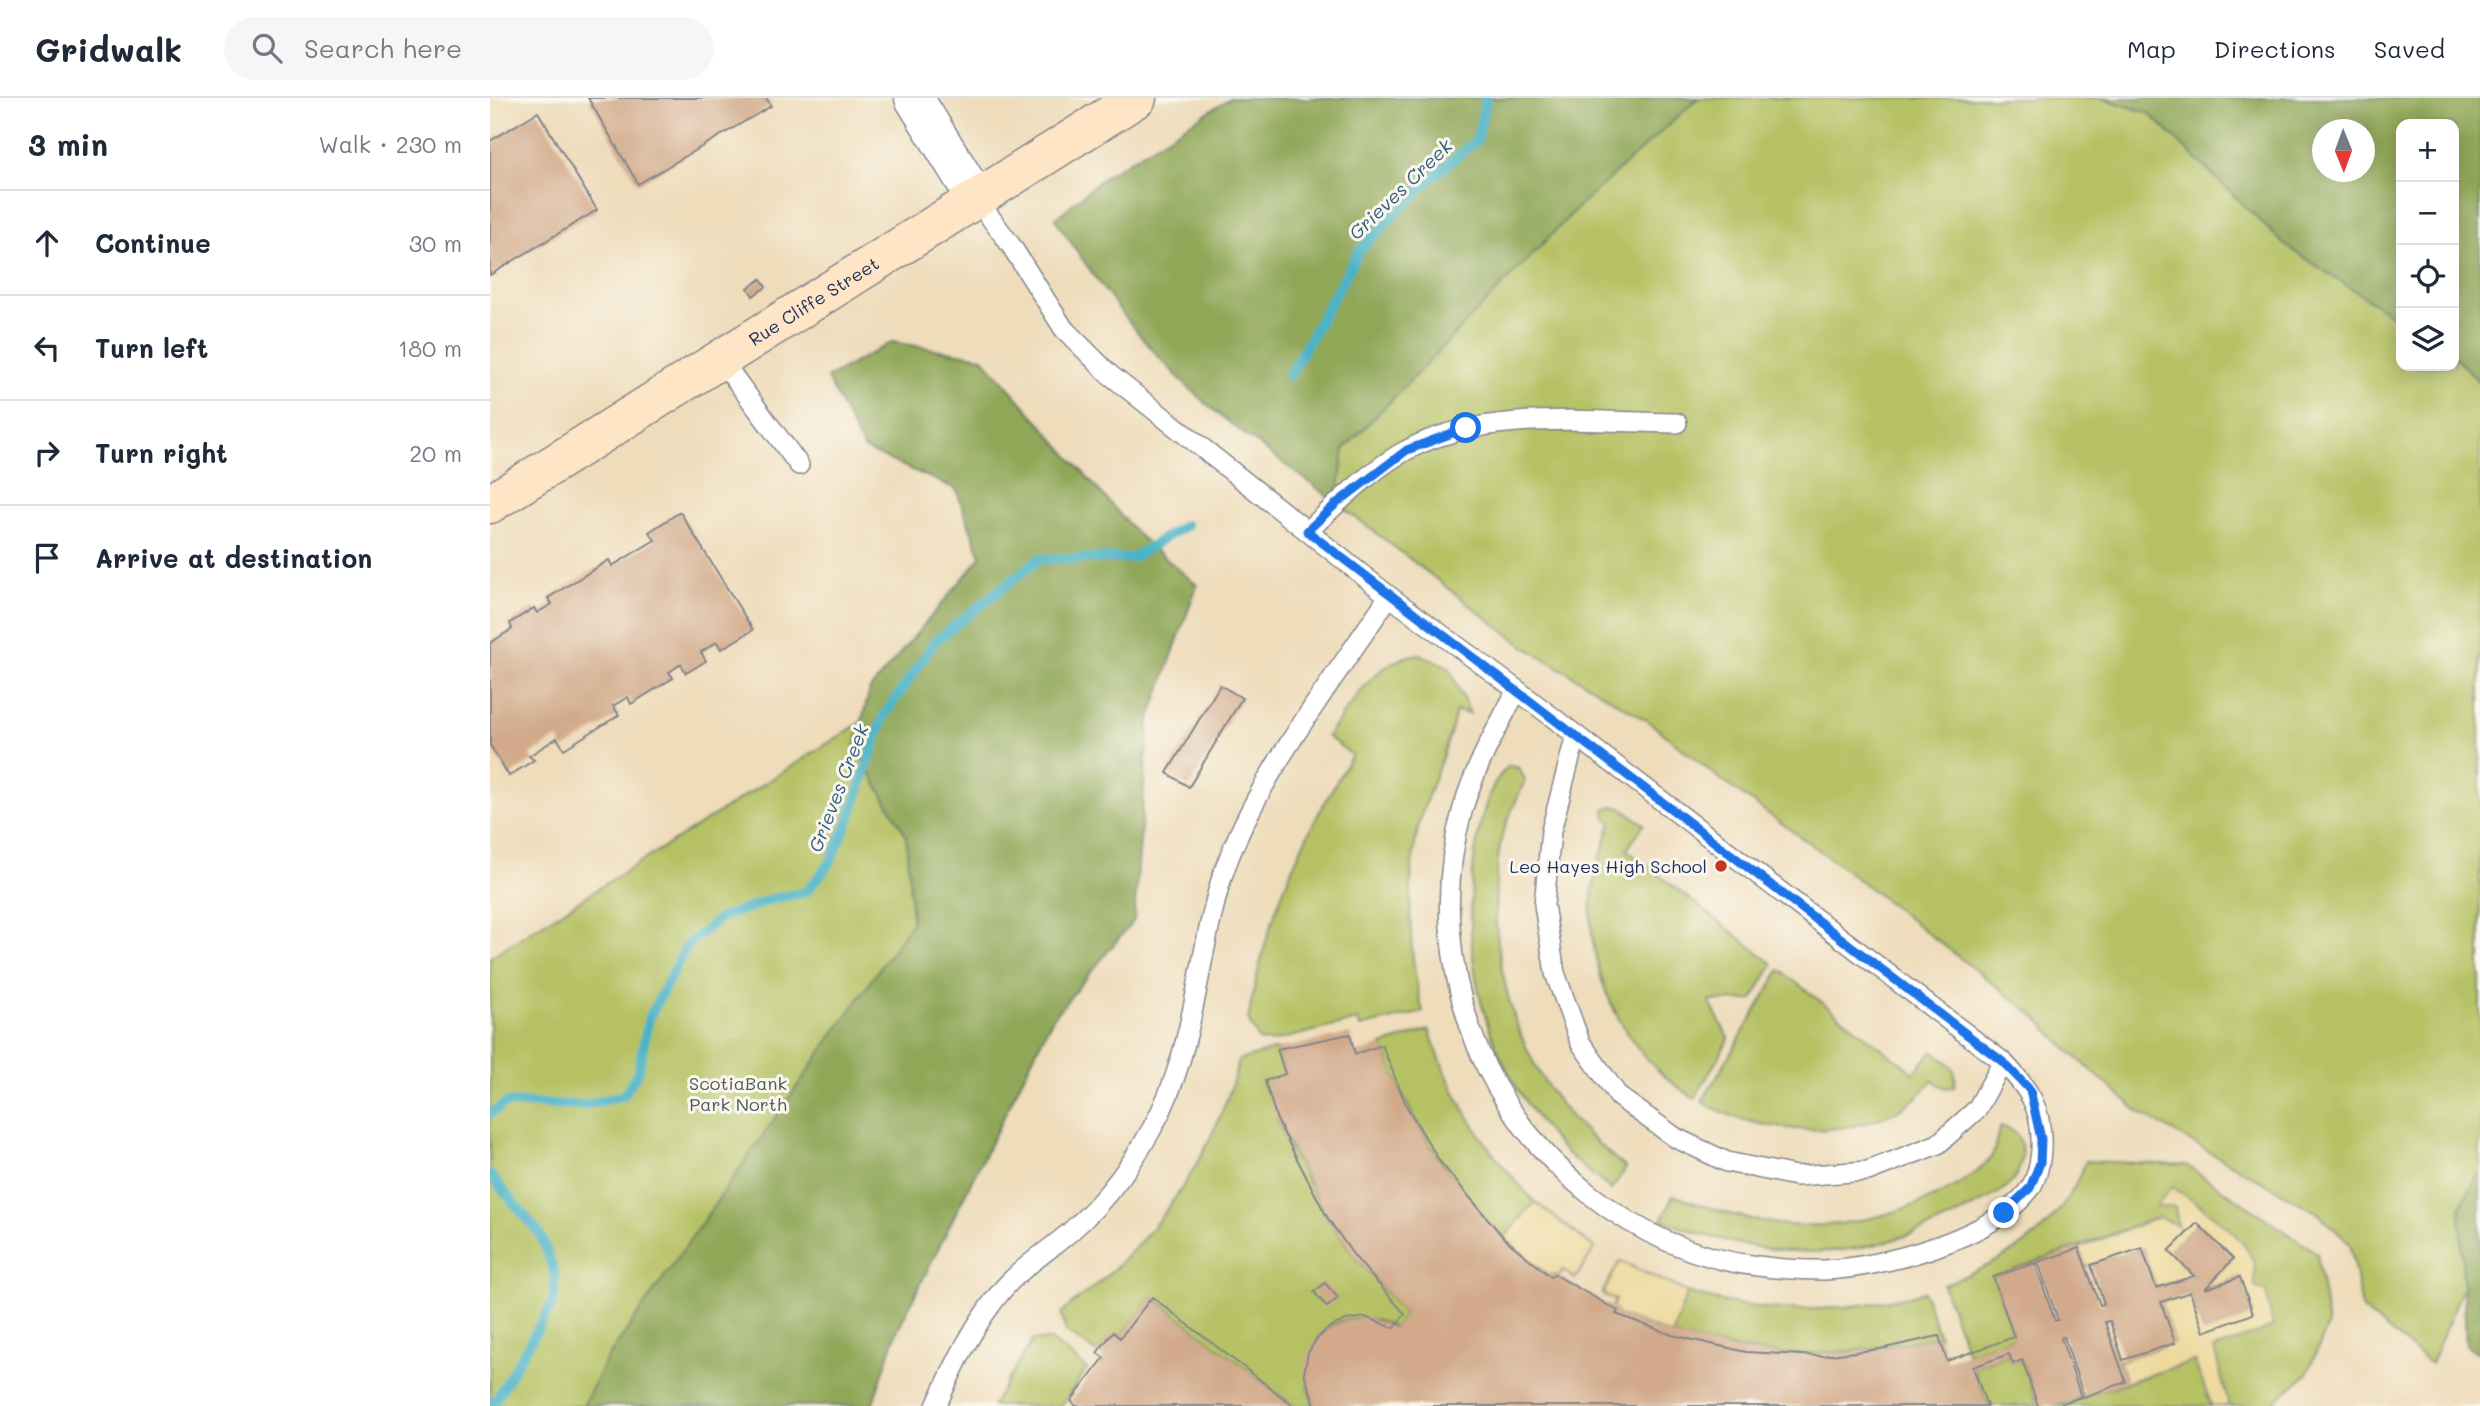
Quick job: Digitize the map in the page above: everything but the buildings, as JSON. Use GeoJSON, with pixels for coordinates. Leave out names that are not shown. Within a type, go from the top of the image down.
{"type":"FeatureCollection","features":[{"type":"Feature","properties":{"kind":"main road","name":"Rue Cliffe Street"},"geometry":{"type":"LineString","coordinates":[[490,504],[975,197],[1137,98]]}},
{"type":"Feature","properties":{"kind":"street"},"geometry":{"type":"LineString","coordinates":[[914,98],[975,197]]}},
{"type":"Feature","properties":{"kind":"lane"},"geometry":{"type":"LineString","coordinates":[[975,197],[1010,244],[1064,329],[1100,365],[1390,596],[1517,690],[2003,1062],[2030,1090],[2041,1139],[2040,1163],[2030,1188],[2004,1213],[1940,1246],[1888,1261],[1825,1270],[1756,1266],[1689,1250],[1628,1221],[1582,1189],[1519,1122],[1489,1076],[1463,1011],[1450,941],[1449,875],[1463,808],[1487,747],[1517,690]]}},
{"type":"Feature","properties":{"kind":"lane"},"geometry":{"type":"LineString","coordinates":[[721,360],[799,464]]}},
{"type":"Feature","properties":{"kind":"lane"},"geometry":{"type":"LineString","coordinates":[[1307,531],[1337,503],[1407,450],[1466,428],[1550,422],[1677,423]]}},
{"type":"Feature","properties":{"kind":"lane"},"geometry":{"type":"LineString","coordinates":[[936,1406],[967,1340],[1006,1286],[1072,1231],[1120,1179],[1161,1111],[1186,1045],[1204,947],[1223,875],[1258,796],[1390,596]]}},
{"type":"Feature","properties":{"kind":"lane"},"geometry":{"type":"LineString","coordinates":[[1576,735],[1551,831],[1544,905],[1555,973],[1580,1042],[1619,1097],[1676,1138],[1727,1162],[1796,1176],[1868,1171],[1938,1144],[1977,1109],[2003,1062]]}},
{"type":"Feature","properties":{"kind":"green space"},"geometry":{"type":"Polygon","coordinates":[[[1230,98],[1698,98],[1577,208],[1344,449],[1337,503],[1233,426],[1179,378],[1122,313],[1055,219],[1104,177],[1230,98]]]}},
{"type":"Feature","properties":{"kind":"green space"},"geometry":{"type":"Polygon","coordinates":[[[1698,98],[2102,98],[2149,113],[2285,245],[2396,318],[2396,371],[2459,371],[2459,361],[2480,383],[2480,1172],[2460,1207],[2463,1287],[2431,1364],[2362,1309],[2350,1244],[2318,1213],[2140,1113],[2067,1049],[2036,1017],[1845,869],[1720,779],[1649,722],[1522,645],[1337,503],[1344,449],[1577,208],[1698,98]]]}},
{"type":"Feature","properties":{"kind":"green space"},"geometry":{"type":"Polygon","coordinates":[[[2102,98],[2480,98],[2480,383],[2459,361],[2459,119],[2396,119],[2396,318],[2285,245],[2149,113],[2102,98]]]}},
{"type":"Feature","properties":{"kind":"green space"},"geometry":{"type":"Polygon","coordinates":[[[892,342],[982,357],[1137,534],[1197,585],[1149,721],[1134,920],[1052,1019],[897,1331],[872,1406],[583,1406],[606,1360],[912,922],[906,835],[855,747],[870,689],[981,557],[956,489],[864,449],[827,378],[892,342]]]}},
{"type":"Feature","properties":{"kind":"green space"},"geometry":{"type":"Polygon","coordinates":[[[1419,654],[1449,667],[1470,714],[1456,711],[1423,810],[1415,845],[1410,918],[1414,968],[1423,1012],[1360,1027],[1358,1020],[1270,1042],[1259,1040],[1248,1020],[1255,983],[1275,914],[1286,882],[1315,819],[1352,755],[1327,736],[1355,697],[1377,674],[1390,664],[1419,654]]]}},
{"type":"Feature","properties":{"kind":"green space","name":"ScotiaBank Park North"},"geometry":{"type":"Polygon","coordinates":[[[868,718],[1055,1013],[897,1331],[856,1406],[490,1406],[490,957],[868,718]]]}},
{"type":"Feature","properties":{"kind":"green space"},"geometry":{"type":"Polygon","coordinates":[[[1509,766],[1519,768],[1525,780],[1502,837],[1496,880],[1499,953],[1506,989],[1531,1058],[1549,1089],[1577,1124],[1626,1168],[1611,1190],[1561,1148],[1530,1109],[1494,1042],[1482,1006],[1471,933],[1475,854],[1490,794],[1501,774],[1509,766]]]}},
{"type":"Feature","properties":{"kind":"green space"},"geometry":{"type":"Polygon","coordinates":[[[1613,806],[1621,808],[1644,824],[1627,850],[1773,964],[1752,1000],[1709,1001],[1729,1039],[1695,1098],[1652,1065],[1635,1044],[1620,1021],[1599,971],[1593,944],[1592,893],[1611,822],[1606,819],[1605,809],[1613,806]]]}},
{"type":"Feature","properties":{"kind":"green space"},"geometry":{"type":"Polygon","coordinates":[[[1780,970],[1914,1073],[1932,1051],[1953,1069],[1954,1087],[1945,1088],[1932,1080],[1912,1101],[1886,1116],[1856,1125],[1823,1129],[1757,1123],[1702,1102],[1780,970]]]}},
{"type":"Feature","properties":{"kind":"green space"},"geometry":{"type":"Polygon","coordinates":[[[1429,1030],[1449,1080],[1472,1123],[1500,1162],[1535,1202],[1504,1238],[1465,1195],[1432,1148],[1404,1099],[1382,1045],[1429,1030]]]}},
{"type":"Feature","properties":{"kind":"green space"},"geometry":{"type":"Polygon","coordinates":[[[1277,1049],[1285,1074],[1277,1120],[1295,1158],[1327,1217],[1354,1256],[1405,1314],[1394,1328],[1373,1320],[1354,1318],[1337,1323],[1323,1333],[1313,1347],[1308,1364],[1308,1384],[1315,1406],[1294,1406],[1152,1297],[1120,1338],[1113,1333],[1097,1353],[1066,1332],[1061,1313],[1114,1269],[1156,1224],[1174,1199],[1206,1146],[1219,1118],[1239,1060],[1277,1049]]]}},
{"type":"Feature","properties":{"kind":"green space"},"geometry":{"type":"Polygon","coordinates":[[[2001,1127],[2016,1135],[2022,1150],[2018,1171],[2009,1185],[1973,1207],[1933,1226],[1894,1240],[1819,1252],[1781,1251],[1743,1245],[1662,1220],[1673,1195],[1730,1214],[1788,1225],[1839,1224],[1895,1212],[1922,1202],[1970,1177],[1991,1157],[2001,1127]]]}},
{"type":"Feature","properties":{"kind":"green space"},"geometry":{"type":"Polygon","coordinates":[[[2086,1161],[2186,1165],[2317,1253],[2328,1325],[2307,1374],[2269,1406],[2229,1406],[2213,1349],[2273,1327],[2255,1287],[2254,1263],[2200,1204],[2156,1206],[2175,1207],[2178,1227],[2159,1217],[1994,1277],[2014,1337],[1968,1354],[1943,1285],[1990,1264],[2030,1240],[2061,1207],[2075,1186],[2086,1161]]]}},
{"type":"Feature","properties":{"kind":"green space"},"geometry":{"type":"Polygon","coordinates":[[[2480,1172],[2480,1354],[2466,1345],[2460,1207],[2480,1172]]]}},
{"type":"Feature","properties":{"kind":"green space"},"geometry":{"type":"Polygon","coordinates":[[[1687,1292],[1746,1306],[1806,1309],[1865,1304],[1924,1292],[1939,1336],[1837,1352],[1805,1354],[1742,1350],[1672,1335],[1687,1292]]]}},
{"type":"Feature","properties":{"kind":"green space"},"geometry":{"type":"Polygon","coordinates":[[[1033,1340],[1051,1340],[1087,1369],[1061,1406],[992,1406],[1033,1340]]]}},
{"type":"Feature","properties":{"kind":"green space"},"geometry":{"type":"Polygon","coordinates":[[[2009,1354],[2013,1363],[2022,1360],[2038,1406],[1987,1406],[1973,1367],[2009,1354]]]}},
{"type":"Feature","properties":{"kind":"green space"},"geometry":{"type":"Polygon","coordinates":[[[2194,1361],[2212,1406],[2054,1406],[2194,1361]]]}},
{"type":"Feature","properties":{"kind":"sand"},"geometry":{"type":"Polygon","coordinates":[[[2172,1187],[2220,1221],[2242,1243],[2254,1265],[2255,1287],[2266,1292],[2273,1327],[2214,1349],[2229,1406],[2212,1406],[2194,1361],[2126,1382],[2119,1361],[2174,1343],[2161,1302],[2190,1292],[2204,1332],[2253,1314],[2240,1277],[2205,1289],[2204,1287],[2232,1259],[2197,1223],[2169,1251],[2194,1276],[2156,1288],[2142,1248],[2086,1267],[2079,1248],[2159,1217],[2178,1226],[2175,1207],[2156,1207],[2172,1187]]]}},
{"type":"Feature","properties":{"kind":"sand"},"geometry":{"type":"Polygon","coordinates":[[[1535,1202],[1595,1248],[1575,1279],[1563,1270],[1558,1277],[1554,1274],[1551,1277],[1504,1238],[1535,1202]]]}},
{"type":"Feature","properties":{"kind":"sand"},"geometry":{"type":"Polygon","coordinates":[[[1620,1261],[1687,1292],[1672,1335],[1616,1314],[1612,1308],[1615,1300],[1602,1294],[1620,1261]]]}},
{"type":"Feature","properties":{"kind":"waterway","name":"Grieves Creek"},"geometry":{"type":"LineString","coordinates":[[1289,376],[1359,251],[1430,179],[1477,140],[1486,98]]}},
{"type":"Feature","properties":{"kind":"waterway","name":"Grieves Creek"},"geometry":{"type":"LineString","coordinates":[[490,1114],[506,1103],[585,1105],[624,1095],[638,1072],[649,1018],[687,945],[720,918],[772,899],[806,892],[830,863],[850,817],[884,716],[935,641],[1039,559],[1132,558],[1186,525]]}},
{"type":"Feature","properties":{"kind":"waterway","name":"Grieves Creek"},"geometry":{"type":"LineString","coordinates":[[490,1175],[540,1234],[555,1274],[553,1303],[492,1406]]}},
{"type":"Feature","properties":{"kind":"place","name":"Leo Hayes High School"},"geometry":{"type":"Point","coordinates":[1721,866]}},
{"type":"Feature","properties":{"kind":"route"},"geometry":{"type":"LineString","coordinates":[[1466,428],[1407,450],[1337,503],[1307,531],[2003,1062],[2030,1090],[2041,1139],[2040,1163],[2030,1188],[2004,1213]]}}]}
